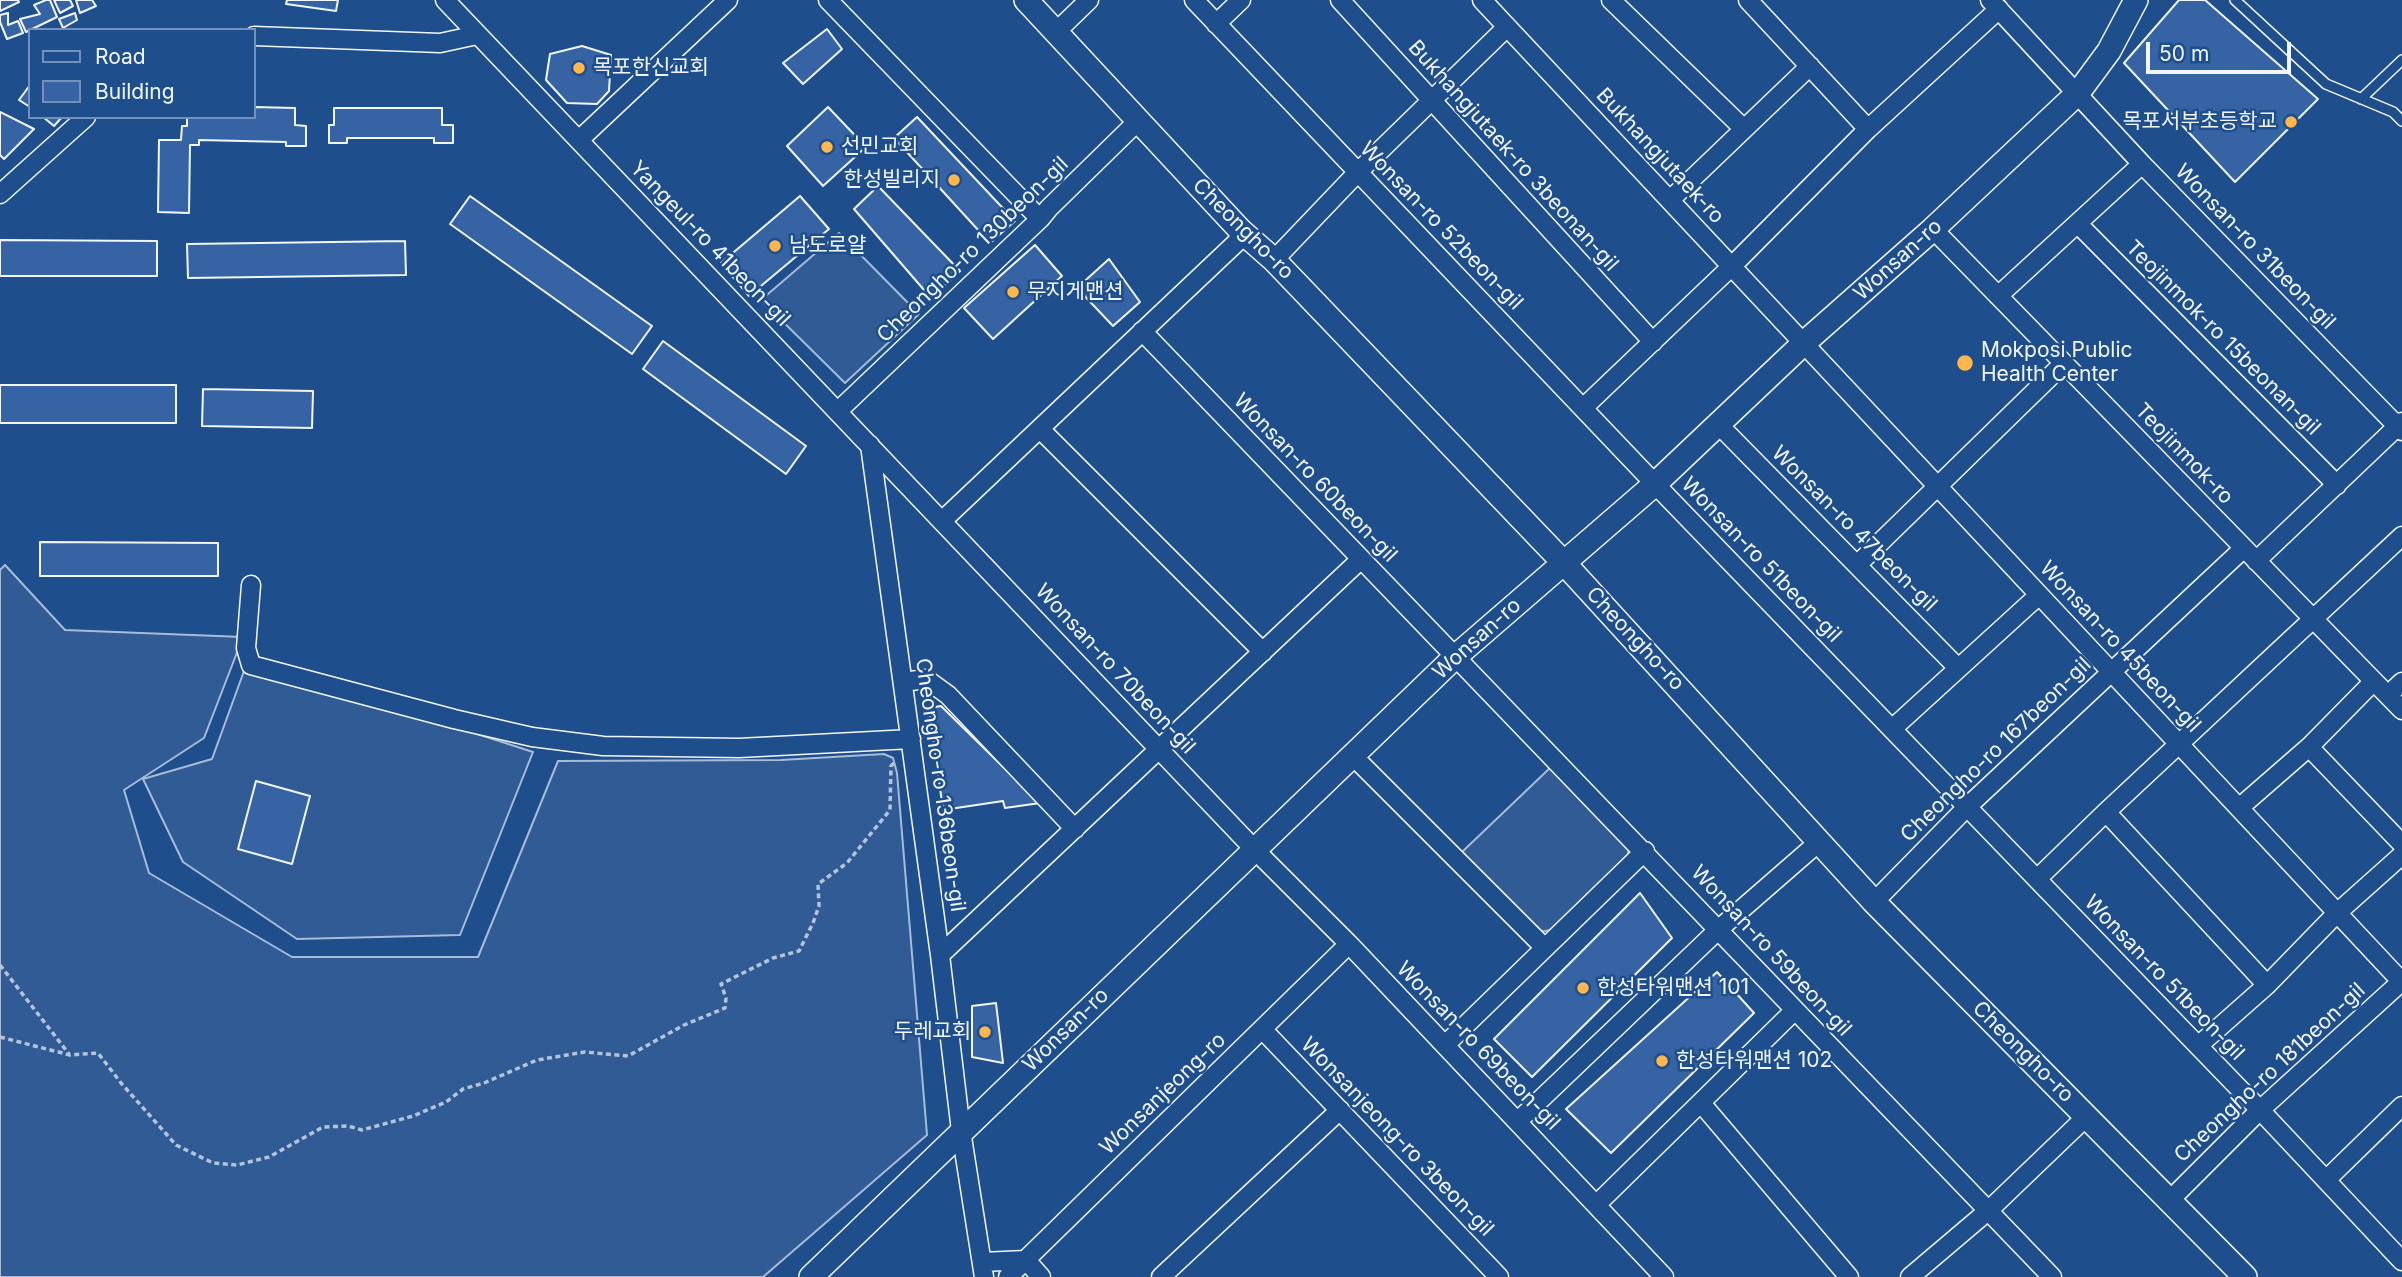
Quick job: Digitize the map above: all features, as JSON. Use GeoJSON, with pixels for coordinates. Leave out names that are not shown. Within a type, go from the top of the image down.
{"type":"FeatureCollection","features":[{"type":"Feature","properties":{"kind":"street","name":"Yangeul-ro 41beon-gil"},"geometry":{"type":"LineString","coordinates":[[445,0],[943,520]]}},
{"type":"Feature","properties":{"kind":"street"},"geometry":{"type":"LineString","coordinates":[[579,141],[728,0]]}},
{"type":"Feature","properties":{"kind":"street"},"geometry":{"type":"LineString","coordinates":[[828,0],[1040,219]]}},
{"type":"Feature","properties":{"kind":"street","name":"Cheongho-ro"},"geometry":{"type":"LineString","coordinates":[[1026,0],[1241,231],[1274,260],[1564,563],[1874,902],[2171,1199],[2245,1277]]}},
{"type":"Feature","properties":{"kind":"street"},"geometry":{"type":"LineString","coordinates":[[1056,32],[1089,0]]}},
{"type":"Feature","properties":{"kind":"street","name":"Wonsan-ro 52beon-gil"},"geometry":{"type":"LineString","coordinates":[[1194,0],[1655,484]]}},
{"type":"Feature","properties":{"kind":"street"},"geometry":{"type":"LineString","coordinates":[[1216,23],[1241,0]]}},
{"type":"Feature","properties":{"kind":"street","name":"Bukhangjutaek-ro 3beonan-gil"},"geometry":{"type":"LineString","coordinates":[[1340,0],[1653,342]]}},
{"type":"Feature","properties":{"kind":"street","name":"Bukhangjutaek-ro"},"geometry":{"type":"LineString","coordinates":[[1482,0],[1804,343]]}},
{"type":"Feature","properties":{"kind":"street"},"geometry":{"type":"LineString","coordinates":[[1611,0],[1743,128]]}},
{"type":"Feature","properties":{"kind":"street"},"geometry":{"type":"LineString","coordinates":[[1748,0],[1868,129]]}},
{"type":"Feature","properties":{"kind":"street","name":"Wonsan-ro"},"geometry":{"type":"LineString","coordinates":[[811,1277],[1455,657],[1655,484],[1717,423],[1933,229],[2078,93],[2109,51],[2136,0]]}},
{"type":"Feature","properties":{"kind":"street"},"geometry":{"type":"LineString","coordinates":[[1583,408],[1732,267],[1994,4]]}},
{"type":"Feature","properties":{"kind":"street","name":"Wonsan-ro 31beon-gil"},"geometry":{"type":"LineString","coordinates":[[1994,4],[2141,164],[2400,427]]}},
{"type":"Feature","properties":{"kind":"street"},"geometry":{"type":"LineString","coordinates":[[1274,260],[1358,172],[1507,27]]}},
{"type":"Feature","properties":{"kind":"street"},"geometry":{"type":"LineString","coordinates":[[256,36],[440,43],[477,35]]}},
{"type":"Feature","properties":{"kind":"street"},"geometry":{"type":"LineString","coordinates":[[1670,200],[1810,66]]}},
{"type":"Feature","properties":{"kind":"street"},"geometry":{"type":"LineString","coordinates":[[5,183],[84,119]]}},
{"type":"Feature","properties":{"kind":"street","name":"Cheongho-ro 130beon-gil"},"geometry":{"type":"LineString","coordinates":[[838,411],[1040,219],[1138,121]]}},
{"type":"Feature","properties":{"kind":"street"},"geometry":{"type":"LineString","coordinates":[[1998,296],[2141,164]]}},
{"type":"Feature","properties":{"kind":"street","name":"Teojinmok-ro 15beonan-gil"},"geometry":{"type":"LineString","coordinates":[[2078,224],[2337,485]]}},
{"type":"Feature","properties":{"kind":"street","name":"Teojinmok-ro"},"geometry":{"type":"LineString","coordinates":[[1933,229],[2402,710]]}},
{"type":"Feature","properties":{"kind":"street"},"geometry":{"type":"LineString","coordinates":[[943,520],[1237,242],[1241,231]]}},
{"type":"Feature","properties":{"kind":"street","name":"Wonsan-ro 60beon-gil"},"geometry":{"type":"LineString","coordinates":[[1142,331],[1455,657]]}},
{"type":"Feature","properties":{"kind":"street","name":"Wonsan-ro 45beon-gil"},"geometry":{"type":"LineString","coordinates":[[1804,343],[2402,981]]}},
{"type":"Feature","properties":{"kind":"street"},"geometry":{"type":"LineString","coordinates":[[1857,565],[2064,363]]}},
{"type":"Feature","properties":{"kind":"street","name":"Wonsan-ro 47beon-gil"},"geometry":{"type":"LineString","coordinates":[[1717,423],[1958,668]]}},
{"type":"Feature","properties":{"kind":"street"},"geometry":{"type":"LineString","coordinates":[[2256,561],[2400,427]]}},
{"type":"Feature","properties":{"kind":"street"},"geometry":{"type":"LineString","coordinates":[[1040,429],[1263,652]]}},
{"type":"Feature","properties":{"kind":"street","name":"Cheongho-ro 136beon-gil"},"geometry":{"type":"LineString","coordinates":[[870,445],[940,955],[961,1131],[983,1269]]}},
{"type":"Feature","properties":{"kind":"street","name":"Wonsan-ro 51beon-gil"},"geometry":{"type":"LineString","coordinates":[[1655,484],[2260,1110],[2402,1261]]}},
{"type":"Feature","properties":{"kind":"street","name":"Wonsan-ro 70beon-gil"},"geometry":{"type":"LineString","coordinates":[[943,520],[1255,850]]}},
{"type":"Feature","properties":{"kind":"street"},"geometry":{"type":"LineString","coordinates":[[2037,879],[2402,536]]}},
{"type":"Feature","properties":{"kind":"street","name":"Cheongho-ro 167beon-gil"},"geometry":{"type":"LineString","coordinates":[[1874,902],[1967,807],[2244,548]]}},
{"type":"Feature","properties":{"kind":"street"},"geometry":{"type":"LineString","coordinates":[[940,955],[1360,560]]}},
{"type":"Feature","properties":{"kind":"street"},"geometry":{"type":"LineString","coordinates":[[251,585],[246,648],[251,665],[454,719],[532,737],[603,746],[752,748],[911,745]]}},
{"type":"Feature","properties":{"kind":"street"},"geometry":{"type":"LineString","coordinates":[[1892,729],[2039,595]]}},
{"type":"Feature","properties":{"kind":"street","name":"Wonsan-ro 59beon-gil"},"geometry":{"type":"LineString","coordinates":[[1455,657],[1645,851],[1794,1011],[2052,1277]]}},
{"type":"Feature","properties":{"kind":"street"},"geometry":{"type":"LineString","coordinates":[[903,682],[926,679],[948,695],[1075,829]]}},
{"type":"Feature","properties":{"kind":"street"},"geometry":{"type":"LineString","coordinates":[[2239,808],[2309,747],[2373,682]]}},
{"type":"Feature","properties":{"kind":"street"},"geometry":{"type":"LineString","coordinates":[[2388,695],[2402,682]]}},
{"type":"Feature","properties":{"kind":"street"},"geometry":{"type":"LineString","coordinates":[[2309,747],[2402,844]]}},
{"type":"Feature","properties":{"kind":"street"},"geometry":{"type":"LineString","coordinates":[[1353,756],[1545,948]]}},
{"type":"Feature","properties":{"kind":"street"},"geometry":{"type":"LineString","coordinates":[[2106,812],[2267,985]]}},
{"type":"Feature","properties":{"kind":"street"},"geometry":{"type":"LineString","coordinates":[[1518,1121],[1719,929],[1819,841]]}},
{"type":"Feature","properties":{"kind":"street","name":"Wonsan-ro 69beon-gil"},"geometry":{"type":"LineString","coordinates":[[1255,850],[1349,944],[1664,1277]]}},
{"type":"Feature","properties":{"kind":"street"},"geometry":{"type":"LineString","coordinates":[[1445,1045],[1645,851]]}},
{"type":"Feature","properties":{"kind":"street"},"geometry":{"type":"LineString","coordinates":[[2198,1046],[2267,985],[2337,913],[2402,855]]}},
{"type":"Feature","properties":{"kind":"street","name":"Wonsanjeong-ro"},"geometry":{"type":"LineString","coordinates":[[1008,1277],[1349,944]]}},
{"type":"Feature","properties":{"kind":"street","name":"Cheongho-ro 181beon-gil"},"geometry":{"type":"LineString","coordinates":[[2171,1199],[2260,1110],[2402,981]]}},
{"type":"Feature","properties":{"kind":"street"},"geometry":{"type":"LineString","coordinates":[[1597,1204],[1794,1011]]}},
{"type":"Feature","properties":{"kind":"street","name":"Wonsanjeong-ro 3beon-gil"},"geometry":{"type":"LineString","coordinates":[[1262,1029],[1499,1277]]}},
{"type":"Feature","properties":{"kind":"street"},"geometry":{"type":"LineString","coordinates":[[1701,1103],[1849,1277]]}},
{"type":"Feature","properties":{"kind":"street"},"geometry":{"type":"LineString","coordinates":[[1161,1277],[1340,1110]]}},
{"type":"Feature","properties":{"kind":"street"},"geometry":{"type":"LineString","coordinates":[[1910,1277],[1989,1210],[2087,1116]]}},
{"type":"Feature","properties":{"kind":"street"},"geometry":{"type":"LineString","coordinates":[[2326,1180],[2398,1116]]}},
{"type":"Feature","properties":{"kind":"street"},"geometry":{"type":"LineString","coordinates":[[983,1269],[1026,1260],[1041,1277]]}},
{"type":"Feature","properties":{"kind":"lane"},"geometry":{"type":"LineString","coordinates":[[2235,0],[2326,84],[2393,112],[2402,121]]}},
{"type":"Feature","properties":{"kind":"lane"},"geometry":{"type":"LineString","coordinates":[[2361,99],[2402,60]]}},
{"type":"Feature","properties":{"kind":"path"},"geometry":{"type":"LineString","coordinates":[[0,1037],[70,1055],[98,1053],[176,1145],[213,1163],[237,1165],[269,1157],[323,1127],[348,1126],[362,1129],[414,1116],[446,1102],[463,1089],[484,1083],[537,1059],[585,1052],[628,1056],[684,1025],[725,1008],[726,998],[720,984],[773,958],[799,951],[814,923],[819,906],[817,884],[847,863],[890,810],[891,766],[911,745]]}},
{"type":"Feature","properties":{"kind":"path"},"geometry":{"type":"LineString","coordinates":[[0,965],[70,1055]]}},
{"type":"Feature","properties":{"kind":"shaded area"},"geometry":{"type":"Polygon","coordinates":[[[839,233],[919,314],[845,383],[761,300],[839,233]]]}},
{"type":"Feature","properties":{"kind":"shaded area"},"geometry":{"type":"Polygon","coordinates":[[[5,565],[65,630],[243,637],[204,738],[124,790],[149,873],[292,957],[478,957],[558,761],[781,760],[884,754],[893,758],[897,773],[927,1135],[763,1277],[0,1277],[0,570],[5,565]]]}},
{"type":"Feature","properties":{"kind":"shaded area"},"geometry":{"type":"Polygon","coordinates":[[[248,660],[533,752],[460,935],[297,939],[183,862],[143,779],[212,759],[248,660]]]}},
{"type":"Feature","properties":{"kind":"shaded area"},"geometry":{"type":"Polygon","coordinates":[[[1552,766],[1629,846],[1628,856],[1551,930],[1539,932],[1462,852],[1552,766]]]}},
{"type":"Feature","properties":{"kind":"building"},"geometry":{"type":"Polygon","coordinates":[[[0,0],[18,0],[19,2],[0,11],[0,0]]]}},
{"type":"Feature","properties":{"kind":"building"},"geometry":{"type":"Polygon","coordinates":[[[50,0],[57,17],[34,28],[28,28],[26,32],[20,19],[40,14],[34,5],[50,0]]]}},
{"type":"Feature","properties":{"kind":"building"},"geometry":{"type":"Polygon","coordinates":[[[54,0],[70,0],[73,6],[60,13],[54,0]]]}},
{"type":"Feature","properties":{"kind":"building"},"geometry":{"type":"Polygon","coordinates":[[[76,0],[92,0],[96,6],[80,13],[76,0]]]}},
{"type":"Feature","properties":{"kind":"building"},"geometry":{"type":"Polygon","coordinates":[[[287,0],[338,0],[336,11],[286,4],[287,0]]]}},
{"type":"Feature","properties":{"kind":"building"},"geometry":{"type":"Polygon","coordinates":[[[2179,0],[2205,0],[2318,99],[2235,182],[2124,63],[2179,0]]]}},
{"type":"Feature","properties":{"kind":"building"},"geometry":{"type":"Polygon","coordinates":[[[8,13],[8,25],[18,21],[23,33],[7,39],[0,15],[8,13]]]}},
{"type":"Feature","properties":{"kind":"building"},"geometry":{"type":"Polygon","coordinates":[[[75,13],[77,20],[63,28],[59,19],[75,13]]]}},
{"type":"Feature","properties":{"kind":"building"},"geometry":{"type":"Polygon","coordinates":[[[827,29],[842,49],[803,84],[783,63],[827,29]]]}},
{"type":"Feature","properties":{"kind":"building","name":"목포한신교회"},"geometry":{"type":"Polygon","coordinates":[[[582,46],[611,55],[609,91],[597,104],[567,103],[546,80],[550,54],[582,46]]]}},
{"type":"Feature","properties":{"kind":"building"},"geometry":{"type":"Polygon","coordinates":[[[28,88],[28,106],[19,100],[28,88]]]}},
{"type":"Feature","properties":{"kind":"building"},"geometry":{"type":"Polygon","coordinates":[[[256,107],[295,108],[295,125],[306,126],[306,146],[286,146],[286,142],[199,140],[199,145],[190,145],[189,213],[158,212],[159,140],[181,140],[182,126],[187,126],[187,119],[256,119],[256,107]]]}},
{"type":"Feature","properties":{"kind":"building","name":"선민교회"},"geometry":{"type":"Polygon","coordinates":[[[828,107],[866,147],[823,186],[787,146],[828,107]]]}},
{"type":"Feature","properties":{"kind":"building"},"geometry":{"type":"Polygon","coordinates":[[[334,108],[442,108],[442,125],[453,125],[453,143],[434,143],[434,138],[347,138],[347,143],[329,143],[329,125],[334,125],[334,108]]]}},
{"type":"Feature","properties":{"kind":"building"},"geometry":{"type":"Polygon","coordinates":[[[0,112],[34,129],[4,159],[0,155],[0,112]]]}},
{"type":"Feature","properties":{"kind":"building","name":"한성빌리지"},"geometry":{"type":"Polygon","coordinates":[[[917,117],[1015,221],[990,243],[894,138],[917,117]]]}},
{"type":"Feature","properties":{"kind":"building"},"geometry":{"type":"Polygon","coordinates":[[[45,119],[60,119],[54,126],[45,119]]]}},
{"type":"Feature","properties":{"kind":"building","name":"한성빌리지"},"geometry":{"type":"Polygon","coordinates":[[[878,186],[960,271],[931,298],[854,209],[878,186]]]}},
{"type":"Feature","properties":{"kind":"building"},"geometry":{"type":"Polygon","coordinates":[[[470,196],[652,326],[632,354],[450,224],[470,196]]]}},
{"type":"Feature","properties":{"kind":"building","name":"남도로얄"},"geometry":{"type":"Polygon","coordinates":[[[800,196],[829,229],[749,296],[721,263],[800,196]]]}},
{"type":"Feature","properties":{"kind":"building"},"geometry":{"type":"Polygon","coordinates":[[[0,240],[157,241],[157,276],[0,276],[0,240]]]}},
{"type":"Feature","properties":{"kind":"building"},"geometry":{"type":"Polygon","coordinates":[[[405,241],[406,275],[188,278],[187,244],[405,241]]]}},
{"type":"Feature","properties":{"kind":"building","name":"무지게맨션"},"geometry":{"type":"Polygon","coordinates":[[[1035,245],[1062,276],[993,339],[964,308],[1035,245]]]}},
{"type":"Feature","properties":{"kind":"building"},"geometry":{"type":"Polygon","coordinates":[[[1109,259],[1140,302],[1113,326],[1077,288],[1109,259]]]}},
{"type":"Feature","properties":{"kind":"building"},"geometry":{"type":"Polygon","coordinates":[[[663,341],[806,446],[786,474],[643,369],[663,341]]]}},
{"type":"Feature","properties":{"kind":"building"},"geometry":{"type":"Polygon","coordinates":[[[0,385],[176,385],[176,423],[0,423],[0,385]]]}},
{"type":"Feature","properties":{"kind":"building"},"geometry":{"type":"Polygon","coordinates":[[[203,389],[313,391],[312,428],[202,426],[203,389]]]}},
{"type":"Feature","properties":{"kind":"building"},"geometry":{"type":"Polygon","coordinates":[[[40,542],[218,543],[218,576],[40,576],[40,542]]]}},
{"type":"Feature","properties":{"kind":"building"},"geometry":{"type":"Polygon","coordinates":[[[941,706],[1040,803],[1005,808],[1003,801],[943,810],[929,708],[941,706]]]}},
{"type":"Feature","properties":{"kind":"building"},"geometry":{"type":"Polygon","coordinates":[[[256,781],[310,796],[292,864],[238,849],[256,781]]]}},
{"type":"Feature","properties":{"kind":"building","name":"한성타워맨션 101"},"geometry":{"type":"Polygon","coordinates":[[[1640,893],[1672,938],[1532,1077],[1494,1039],[1640,893]]]}},
{"type":"Feature","properties":{"kind":"building","name":"한성타워맨션 102"},"geometry":{"type":"Polygon","coordinates":[[[1717,972],[1754,1013],[1611,1153],[1566,1109],[1717,972]]]}},
{"type":"Feature","properties":{"kind":"building","name":"두레교회"},"geometry":{"type":"Polygon","coordinates":[[[996,1003],[1003,1063],[972,1057],[972,1006],[996,1003]]]}},
{"type":"Feature","properties":{"kind":"place","name":"목포한신교회"},"geometry":{"type":"Point","coordinates":[579,68]}},
{"type":"Feature","properties":{"kind":"place","name":"목포서부초등학교"},"geometry":{"type":"Point","coordinates":[2291,122]}},
{"type":"Feature","properties":{"kind":"place","name":"선민교회"},"geometry":{"type":"Point","coordinates":[827,147]}},
{"type":"Feature","properties":{"kind":"place","name":"한성빌리지"},"geometry":{"type":"Point","coordinates":[954,180]}},
{"type":"Feature","properties":{"kind":"place","name":"남도로얄"},"geometry":{"type":"Point","coordinates":[775,246]}},
{"type":"Feature","properties":{"kind":"place","name":"무지게맨션"},"geometry":{"type":"Point","coordinates":[1013,292]}},
{"type":"Feature","properties":{"kind":"place","name":"Mokposi Public Health Center"},"geometry":{"type":"Point","coordinates":[1965,363]}},
{"type":"Feature","properties":{"kind":"place","name":"한성타워맨션 101"},"geometry":{"type":"Point","coordinates":[1583,988]}},
{"type":"Feature","properties":{"kind":"place","name":"두레교회"},"geometry":{"type":"Point","coordinates":[985,1032]}},
{"type":"Feature","properties":{"kind":"place","name":"한성타워맨션 102"},"geometry":{"type":"Point","coordinates":[1662,1061]}}]}
